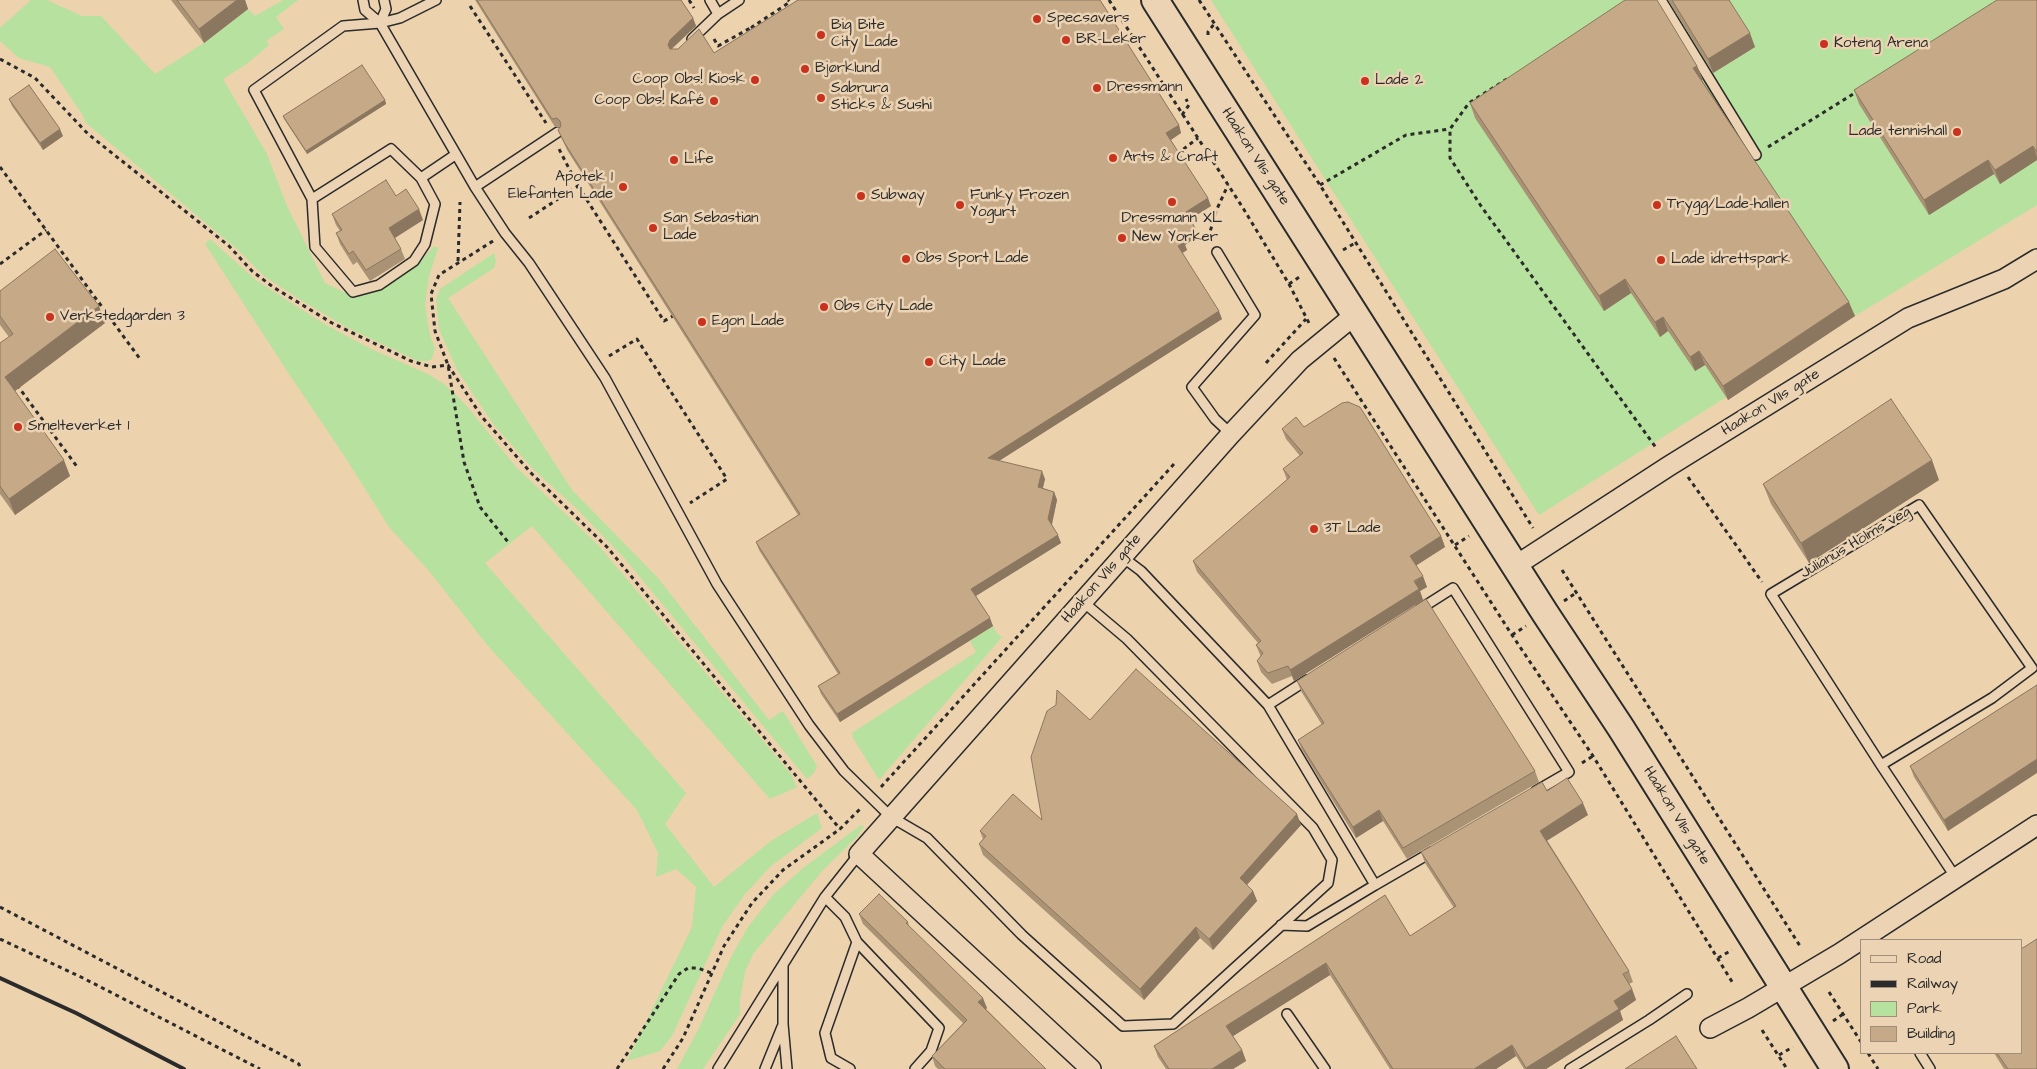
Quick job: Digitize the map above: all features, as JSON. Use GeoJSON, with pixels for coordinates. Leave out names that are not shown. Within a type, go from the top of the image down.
{"type":"FeatureCollection","features":[{"type":"Feature","properties":{"kind":"main road","name":"Haakon VIIs gate"},"geometry":{"type":"LineString","coordinates":[[1155,0],[1515,566],[1622,728],[1835,1069]]}},
{"type":"Feature","properties":{"kind":"street","name":"Haakon VIIs gate"},"geometry":{"type":"LineString","coordinates":[[1515,566],[1673,464],[1908,318],[2004,280],[2037,259]]}},
{"type":"Feature","properties":{"kind":"street","name":"Haakon VIIs gate"},"geometry":{"type":"LineString","coordinates":[[859,854],[1231,434],[1300,360],[1356,314]]}},
{"type":"Feature","properties":{"kind":"street"},"geometry":{"type":"LineString","coordinates":[[1861,939],[2037,825]]}},
{"type":"Feature","properties":{"kind":"street"},"geometry":{"type":"LineString","coordinates":[[859,854],[1092,1069]]}},
{"type":"Feature","properties":{"kind":"street"},"geometry":{"type":"LineString","coordinates":[[1710,1028],[1814,969],[1860,940]]}},
{"type":"Feature","properties":{"kind":"lane"},"geometry":{"type":"LineString","coordinates":[[362,0],[365,10],[380,22],[475,187],[505,233],[529,263],[605,378],[717,584],[809,725],[844,771],[891,817],[926,838],[1022,935],[1123,1026],[1173,1024],[1328,883],[1332,860],[1313,828],[1127,639],[1082,601]]}},
{"type":"Feature","properties":{"kind":"lane"},"geometry":{"type":"LineString","coordinates":[[380,22],[386,9],[384,0]]}},
{"type":"Feature","properties":{"kind":"lane"},"geometry":{"type":"LineString","coordinates":[[710,0],[718,14]]}},
{"type":"Feature","properties":{"kind":"lane"},"geometry":{"type":"LineString","coordinates":[[684,46],[718,14],[739,0]]}},
{"type":"Feature","properties":{"kind":"lane"},"geometry":{"type":"LineString","coordinates":[[1661,0],[1756,155]]}},
{"type":"Feature","properties":{"kind":"lane"},"geometry":{"type":"LineString","coordinates":[[312,199],[392,149],[421,178],[436,204],[425,244],[414,261],[379,285],[353,292],[316,247],[312,199],[254,90],[343,26],[400,18],[433,2]]}},
{"type":"Feature","properties":{"kind":"lane"},"geometry":{"type":"LineString","coordinates":[[475,187],[558,132]]}},
{"type":"Feature","properties":{"kind":"lane"},"geometry":{"type":"LineString","coordinates":[[421,178],[455,155]]}},
{"type":"Feature","properties":{"kind":"lane"},"geometry":{"type":"LineString","coordinates":[[1217,252],[1254,315],[1192,387],[1215,419],[1231,434]]}},
{"type":"Feature","properties":{"kind":"lane","name":"Julianus Holms veg"},"geometry":{"type":"LineString","coordinates":[[1771,594],[1919,505],[2032,668],[1992,698],[1881,765]]}},
{"type":"Feature","properties":{"kind":"lane"},"geometry":{"type":"LineString","coordinates":[[1121,556],[1141,571],[1268,705],[1375,886]]}},
{"type":"Feature","properties":{"kind":"lane"},"geometry":{"type":"LineString","coordinates":[[1411,615],[1453,588],[1569,772],[1526,797]]}},
{"type":"Feature","properties":{"kind":"lane"},"geometry":{"type":"LineString","coordinates":[[1771,594],[1956,878]]}},
{"type":"Feature","properties":{"kind":"lane"},"geometry":{"type":"LineString","coordinates":[[1268,705],[1318,673]]}},
{"type":"Feature","properties":{"kind":"lane"},"geometry":{"type":"LineString","coordinates":[[1281,925],[1307,926],[1442,846]]}},
{"type":"Feature","properties":{"kind":"lane"},"geometry":{"type":"LineString","coordinates":[[718,1069],[825,896],[859,854]]}},
{"type":"Feature","properties":{"kind":"lane"},"geometry":{"type":"LineString","coordinates":[[825,896],[845,917],[857,942],[939,1028],[931,1051],[915,1069]]}},
{"type":"Feature","properties":{"kind":"lane"},"geometry":{"type":"LineString","coordinates":[[850,1069],[831,1058],[825,1033],[857,942]]}},
{"type":"Feature","properties":{"kind":"lane"},"geometry":{"type":"LineString","coordinates":[[783,965],[783,1024],[787,1069]]}},
{"type":"Feature","properties":{"kind":"lane"},"geometry":{"type":"LineString","coordinates":[[1570,1069],[1687,994]]}},
{"type":"Feature","properties":{"kind":"lane"},"geometry":{"type":"LineString","coordinates":[[1287,1014],[1325,1069]]}},
{"type":"Feature","properties":{"kind":"lane"},"geometry":{"type":"LineString","coordinates":[[765,1069],[783,1024]]}},
{"type":"Feature","properties":{"kind":"lane"},"geometry":{"type":"LineString","coordinates":[[1921,1054],[1930,1069]]}},
{"type":"Feature","properties":{"kind":"path"},"geometry":{"type":"LineString","coordinates":[[754,32],[752,27],[790,2],[788,0]]}},
{"type":"Feature","properties":{"kind":"path"},"geometry":{"type":"LineString","coordinates":[[1110,0],[1228,185],[1288,284],[1306,319],[1593,756],[1734,985]]}},
{"type":"Feature","properties":{"kind":"path"},"geometry":{"type":"LineString","coordinates":[[1199,0],[1320,185],[1533,528]]}},
{"type":"Feature","properties":{"kind":"path"},"geometry":{"type":"LineString","coordinates":[[470,6],[547,124]]}},
{"type":"Feature","properties":{"kind":"path"},"geometry":{"type":"LineString","coordinates":[[1207,38],[1208,32],[1214,24]]}},
{"type":"Feature","properties":{"kind":"path"},"geometry":{"type":"LineString","coordinates":[[0,59],[35,78],[88,134],[228,246],[252,271],[273,287],[332,323],[411,361],[432,367],[448,365]]}},
{"type":"Feature","properties":{"kind":"path"},"geometry":{"type":"LineString","coordinates":[[1509,77],[1469,103],[1450,129],[1450,158],[1481,206],[1771,594]]}},
{"type":"Feature","properties":{"kind":"path"},"geometry":{"type":"LineString","coordinates":[[1756,155],[1863,88]]}},
{"type":"Feature","properties":{"kind":"path"},"geometry":{"type":"LineString","coordinates":[[1182,115],[1189,105],[1186,99]]}},
{"type":"Feature","properties":{"kind":"path"},"geometry":{"type":"LineString","coordinates":[[1320,185],[1406,135],[1450,129]]}},
{"type":"Feature","properties":{"kind":"path"},"geometry":{"type":"LineString","coordinates":[[1177,154],[1198,138]]}},
{"type":"Feature","properties":{"kind":"path"},"geometry":{"type":"LineString","coordinates":[[557,146],[578,186],[664,321],[673,316]]}},
{"type":"Feature","properties":{"kind":"path"},"geometry":{"type":"LineString","coordinates":[[0,167],[140,359]]}},
{"type":"Feature","properties":{"kind":"path"},"geometry":{"type":"LineString","coordinates":[[1217,252],[1210,232],[1216,211],[1228,185]]}},
{"type":"Feature","properties":{"kind":"path"},"geometry":{"type":"LineString","coordinates":[[529,218],[578,186]]}},
{"type":"Feature","properties":{"kind":"path"},"geometry":{"type":"LineString","coordinates":[[458,262],[460,202]]}},
{"type":"Feature","properties":{"kind":"path"},"geometry":{"type":"LineString","coordinates":[[0,264],[46,230]]}},
{"type":"Feature","properties":{"kind":"path"},"geometry":{"type":"LineString","coordinates":[[493,241],[439,275],[431,294],[435,330],[448,365],[464,462],[480,507],[508,542]]}},
{"type":"Feature","properties":{"kind":"path"},"geometry":{"type":"LineString","coordinates":[[1339,252],[1355,243]]}},
{"type":"Feature","properties":{"kind":"path"},"geometry":{"type":"LineString","coordinates":[[1288,284],[1304,274]]}},
{"type":"Feature","properties":{"kind":"path"},"geometry":{"type":"LineString","coordinates":[[1260,369],[1306,319]]}},
{"type":"Feature","properties":{"kind":"path"},"geometry":{"type":"LineString","coordinates":[[596,364],[637,339],[727,479],[678,511]]}},
{"type":"Feature","properties":{"kind":"path"},"geometry":{"type":"LineString","coordinates":[[448,365],[482,417],[532,474],[607,547],[840,829]]}},
{"type":"Feature","properties":{"kind":"path"},"geometry":{"type":"LineString","coordinates":[[11,378],[78,468]]}},
{"type":"Feature","properties":{"kind":"path"},"geometry":{"type":"LineString","coordinates":[[884,784],[1177,460]]}},
{"type":"Feature","properties":{"kind":"path"},"geometry":{"type":"LineString","coordinates":[[1511,509],[1518,504]]}},
{"type":"Feature","properties":{"kind":"path"},"geometry":{"type":"LineString","coordinates":[[1455,545],[1470,535]]}},
{"type":"Feature","properties":{"kind":"path"},"geometry":{"type":"LineString","coordinates":[[1562,570],[1800,946]]}},
{"type":"Feature","properties":{"kind":"path"},"geometry":{"type":"LineString","coordinates":[[1561,603],[1576,593]]}},
{"type":"Feature","properties":{"kind":"path"},"geometry":{"type":"LineString","coordinates":[[1512,635],[1527,625]]}},
{"type":"Feature","properties":{"kind":"path"},"geometry":{"type":"LineString","coordinates":[[664,1069],[675,1052],[737,922],[752,902],[783,870],[840,829],[856,814]]}},
{"type":"Feature","properties":{"kind":"path"},"geometry":{"type":"LineString","coordinates":[[0,907],[299,1064],[300,1069]]}},
{"type":"Feature","properties":{"kind":"path"},"geometry":{"type":"LineString","coordinates":[[0,939],[83,978],[260,1069]]}},
{"type":"Feature","properties":{"kind":"path"},"geometry":{"type":"LineString","coordinates":[[1718,958],[1732,950]]}},
{"type":"Feature","properties":{"kind":"path"},"geometry":{"type":"LineString","coordinates":[[617,1069],[679,974],[688,968],[698,968],[711,974]]}},
{"type":"Feature","properties":{"kind":"path"},"geometry":{"type":"LineString","coordinates":[[1829,992],[1860,1040]]}},
{"type":"Feature","properties":{"kind":"path"},"geometry":{"type":"LineString","coordinates":[[1829,1024],[1843,1014]]}},
{"type":"Feature","properties":{"kind":"path"},"geometry":{"type":"LineString","coordinates":[[1762,1030],[1787,1069]]}},
{"type":"Feature","properties":{"kind":"path"},"geometry":{"type":"LineString","coordinates":[[1779,1055],[1793,1046]]}},
{"type":"Feature","properties":{"kind":"path"},"geometry":{"type":"LineString","coordinates":[[1869,1054],[1878,1069]]}},
{"type":"Feature","properties":{"kind":"green space"},"geometry":{"type":"Polygon","coordinates":[[[31,0],[47,0],[82,16],[101,16],[155,74],[204,43],[248,9],[255,16],[283,0],[298,0],[276,17],[284,29],[266,41],[269,45],[248,63],[223,79],[267,154],[287,206],[325,283],[352,296],[370,294],[416,266],[434,246],[438,248],[429,276],[425,305],[430,336],[435,348],[432,359],[418,361],[348,328],[264,276],[237,249],[86,123],[82,114],[50,67],[19,58],[0,41],[0,28],[31,0]]]}},
{"type":"Feature","properties":{"kind":"green space","name":"Lade idrettspark"},"geometry":{"type":"Polygon","coordinates":[[[1211,0],[2037,0],[2037,205],[1855,316],[1539,515],[1211,0]]]}},
{"type":"Feature","properties":{"kind":"green space"},"geometry":{"type":"Polygon","coordinates":[[[210,239],[257,281],[326,325],[371,349],[428,374],[444,384],[465,404],[516,467],[598,545],[791,774],[797,787],[770,799],[532,526],[485,563],[686,793],[665,824],[714,887],[771,841],[817,813],[822,828],[771,866],[745,894],[723,925],[672,1036],[660,1051],[627,1061],[692,927],[696,887],[676,869],[656,877],[658,853],[637,810],[488,646],[429,571],[389,527],[205,244],[210,239]]]}},
{"type":"Feature","properties":{"kind":"green space"},"geometry":{"type":"Polygon","coordinates":[[[494,253],[496,261],[494,268],[448,298],[572,490],[658,578],[769,720],[783,711],[817,766],[814,773],[807,779],[625,559],[577,509],[534,470],[494,425],[457,370],[439,329],[436,299],[440,289],[494,253]]]}},
{"type":"Feature","properties":{"kind":"green space"},"geometry":{"type":"Polygon","coordinates":[[[993,626],[997,634],[1002,637],[879,780],[853,738],[852,733],[976,652],[970,641],[993,626]]]}},
{"type":"Feature","properties":{"kind":"green space"},"geometry":{"type":"Polygon","coordinates":[[[861,825],[864,826],[858,836],[823,870],[753,954],[745,972],[740,999],[740,1014],[703,1069],[677,1069],[699,1028],[731,957],[748,927],[773,895],[803,868],[861,825]]]}},
{"type":"Feature","properties":{"kind":"building"},"geometry":{"type":"Polygon","coordinates":[[[177,0],[237,0],[199,29],[177,0]]]}},
{"type":"Feature","properties":{"kind":"building","name":"City Lade"},"geometry":{"type":"Polygon","coordinates":[[[477,0],[681,0],[693,18],[670,40],[668,45],[670,49],[678,49],[699,29],[714,53],[798,0],[1100,0],[1179,125],[1166,133],[1208,198],[1186,212],[1195,228],[1181,238],[1184,242],[1178,246],[1219,311],[988,458],[1042,471],[1038,487],[1054,492],[1048,519],[1058,535],[971,589],[990,618],[837,714],[818,686],[840,673],[756,542],[800,514],[564,142],[558,130],[561,126],[560,121],[557,118],[552,119],[477,0]]]}},
{"type":"Feature","properties":{"kind":"building","name":"Trygg/Lade-hallen"},"geometry":{"type":"Polygon","coordinates":[[[1625,0],[1657,0],[1697,66],[1693,68],[1849,302],[1723,386],[1699,351],[1690,357],[1663,317],[1655,322],[1625,279],[1599,296],[1470,103],[1625,0]]]}},
{"type":"Feature","properties":{"kind":"building"},"geometry":{"type":"Polygon","coordinates":[[[1672,0],[1729,0],[1750,33],[1708,59],[1672,0]]]}},
{"type":"Feature","properties":{"kind":"building","name":"Lade tennishall"},"geometry":{"type":"Polygon","coordinates":[[[1997,0],[2037,0],[2037,151],[2033,146],[1995,170],[1988,160],[1924,200],[1854,90],[1997,0]]]}},
{"type":"Feature","properties":{"kind":"building"},"geometry":{"type":"Polygon","coordinates":[[[362,65],[385,100],[306,151],[283,116],[362,65]]]}},
{"type":"Feature","properties":{"kind":"building"},"geometry":{"type":"Polygon","coordinates":[[[29,85],[60,129],[40,143],[9,99],[29,85]]]}},
{"type":"Feature","properties":{"kind":"building"},"geometry":{"type":"Polygon","coordinates":[[[386,180],[396,196],[406,189],[419,209],[389,228],[401,249],[366,270],[353,251],[349,254],[336,233],[342,230],[332,214],[386,180]]]}},
{"type":"Feature","properties":{"kind":"building"},"geometry":{"type":"Polygon","coordinates":[[[55,249],[99,306],[5,377],[64,460],[9,499],[0,486],[0,343],[13,334],[0,316],[0,291],[55,249]]]}},
{"type":"Feature","properties":{"kind":"building"},"geometry":{"type":"Polygon","coordinates":[[[1891,399],[1932,460],[1801,543],[1763,484],[1891,399]]]}},
{"type":"Feature","properties":{"kind":"building"},"geometry":{"type":"Polygon","coordinates":[[[1348,402],[1360,407],[1441,536],[1410,556],[1423,576],[1414,581],[1419,589],[1290,670],[1288,666],[1268,673],[1257,661],[1263,653],[1256,645],[1261,641],[1193,561],[1290,477],[1283,469],[1303,453],[1282,429],[1296,417],[1304,427],[1342,403],[1348,402]]]}},
{"type":"Feature","properties":{"kind":"building"},"geometry":{"type":"Polygon","coordinates":[[[1426,599],[1535,771],[1403,848],[1379,810],[1353,827],[1316,769],[1298,740],[1324,723],[1297,681],[1426,599]]]}},
{"type":"Feature","properties":{"kind":"building"},"geometry":{"type":"Polygon","coordinates":[[[1136,669],[1297,814],[1240,878],[1253,891],[1209,939],[1196,927],[1140,989],[979,844],[986,836],[980,831],[1013,794],[1042,820],[1031,757],[1047,711],[1056,705],[1057,690],[1090,720],[1136,669]]]}},
{"type":"Feature","properties":{"kind":"building"},"geometry":{"type":"Polygon","coordinates":[[[2037,685],[2037,759],[1944,820],[1910,766],[2037,685]]]}},
{"type":"Feature","properties":{"kind":"building"},"geometry":{"type":"Polygon","coordinates":[[[1567,778],[1583,803],[1540,831],[1629,971],[1623,974],[1632,989],[1614,1001],[1619,1009],[1526,1068],[1512,1045],[1474,1069],[1393,1069],[1326,963],[1226,1026],[1242,1050],[1212,1069],[1169,1069],[1154,1046],[1385,895],[1410,936],[1456,906],[1421,852],[1542,782],[1547,791],[1567,778]]]}},
{"type":"Feature","properties":{"kind":"building"},"geometry":{"type":"Polygon","coordinates":[[[879,894],[983,998],[978,1002],[1046,1069],[945,1069],[932,1056],[967,1020],[859,914],[879,894]]]}},
{"type":"Feature","properties":{"kind":"building"},"geometry":{"type":"Polygon","coordinates":[[[2037,939],[2037,1069],[2008,1069],[1998,1054],[2022,1054],[2022,948],[2037,939]]]}},
{"type":"Feature","properties":{"kind":"building"},"geometry":{"type":"Polygon","coordinates":[[[1676,1036],[1697,1069],[1625,1069],[1676,1036]]]}},
{"type":"Feature","properties":{"kind":"railway"},"geometry":{"type":"LineString","coordinates":[[0,978],[76,1013],[184,1069]]}},
{"type":"Feature","properties":{"kind":"place","name":"Specsavers"},"geometry":{"type":"Point","coordinates":[1037,19]}},
{"type":"Feature","properties":{"kind":"place","name":"Big Bite City Lade"},"geometry":{"type":"Point","coordinates":[821,35]}},
{"type":"Feature","properties":{"kind":"place","name":"BR-Leker"},"geometry":{"type":"Point","coordinates":[1066,40]}},
{"type":"Feature","properties":{"kind":"place","name":"Koteng Arena"},"geometry":{"type":"Point","coordinates":[1824,44]}},
{"type":"Feature","properties":{"kind":"place","name":"Bjørklund"},"geometry":{"type":"Point","coordinates":[805,69]}},
{"type":"Feature","properties":{"kind":"place","name":"Coop Obs! Kiosk"},"geometry":{"type":"Point","coordinates":[755,80]}},
{"type":"Feature","properties":{"kind":"place","name":"Lade 2"},"geometry":{"type":"Point","coordinates":[1365,81]}},
{"type":"Feature","properties":{"kind":"place","name":"Dressmann"},"geometry":{"type":"Point","coordinates":[1097,88]}},
{"type":"Feature","properties":{"kind":"place","name":"Sabrura Sticks & Sushi"},"geometry":{"type":"Point","coordinates":[821,98]}},
{"type":"Feature","properties":{"kind":"place","name":"Coop Obs! Kafé"},"geometry":{"type":"Point","coordinates":[714,101]}},
{"type":"Feature","properties":{"kind":"place","name":"Lade tennishall"},"geometry":{"type":"Point","coordinates":[1957,132]}},
{"type":"Feature","properties":{"kind":"place","name":"Arts & Craft"},"geometry":{"type":"Point","coordinates":[1113,158]}},
{"type":"Feature","properties":{"kind":"place","name":"Life"},"geometry":{"type":"Point","coordinates":[674,160]}},
{"type":"Feature","properties":{"kind":"place","name":"Apotek 1 Elefanten Lade"},"geometry":{"type":"Point","coordinates":[623,187]}},
{"type":"Feature","properties":{"kind":"place","name":"Subway"},"geometry":{"type":"Point","coordinates":[861,196]}},
{"type":"Feature","properties":{"kind":"place","name":"Dressmann XL"},"geometry":{"type":"Point","coordinates":[1172,202]}},
{"type":"Feature","properties":{"kind":"place","name":"Funky Frozen Yogurt"},"geometry":{"type":"Point","coordinates":[960,205]}},
{"type":"Feature","properties":{"kind":"place","name":"Trygg/Lade-hallen"},"geometry":{"type":"Point","coordinates":[1657,205]}},
{"type":"Feature","properties":{"kind":"place","name":"San Sebastian Lade"},"geometry":{"type":"Point","coordinates":[653,228]}},
{"type":"Feature","properties":{"kind":"place","name":"New Yorker"},"geometry":{"type":"Point","coordinates":[1122,238]}},
{"type":"Feature","properties":{"kind":"place","name":"Obs Sport Lade"},"geometry":{"type":"Point","coordinates":[906,259]}},
{"type":"Feature","properties":{"kind":"place","name":"Lade idrettspark"},"geometry":{"type":"Point","coordinates":[1661,260]}},
{"type":"Feature","properties":{"kind":"place","name":"Obs City Lade"},"geometry":{"type":"Point","coordinates":[824,307]}},
{"type":"Feature","properties":{"kind":"place","name":"Verkstedgården 3"},"geometry":{"type":"Point","coordinates":[50,317]}},
{"type":"Feature","properties":{"kind":"place","name":"Egon Lade"},"geometry":{"type":"Point","coordinates":[702,322]}},
{"type":"Feature","properties":{"kind":"place","name":"City Lade"},"geometry":{"type":"Point","coordinates":[929,362]}},
{"type":"Feature","properties":{"kind":"place","name":"Smelteverket 1"},"geometry":{"type":"Point","coordinates":[18,427]}},
{"type":"Feature","properties":{"kind":"place","name":"3T Lade"},"geometry":{"type":"Point","coordinates":[1314,529]}}]}
